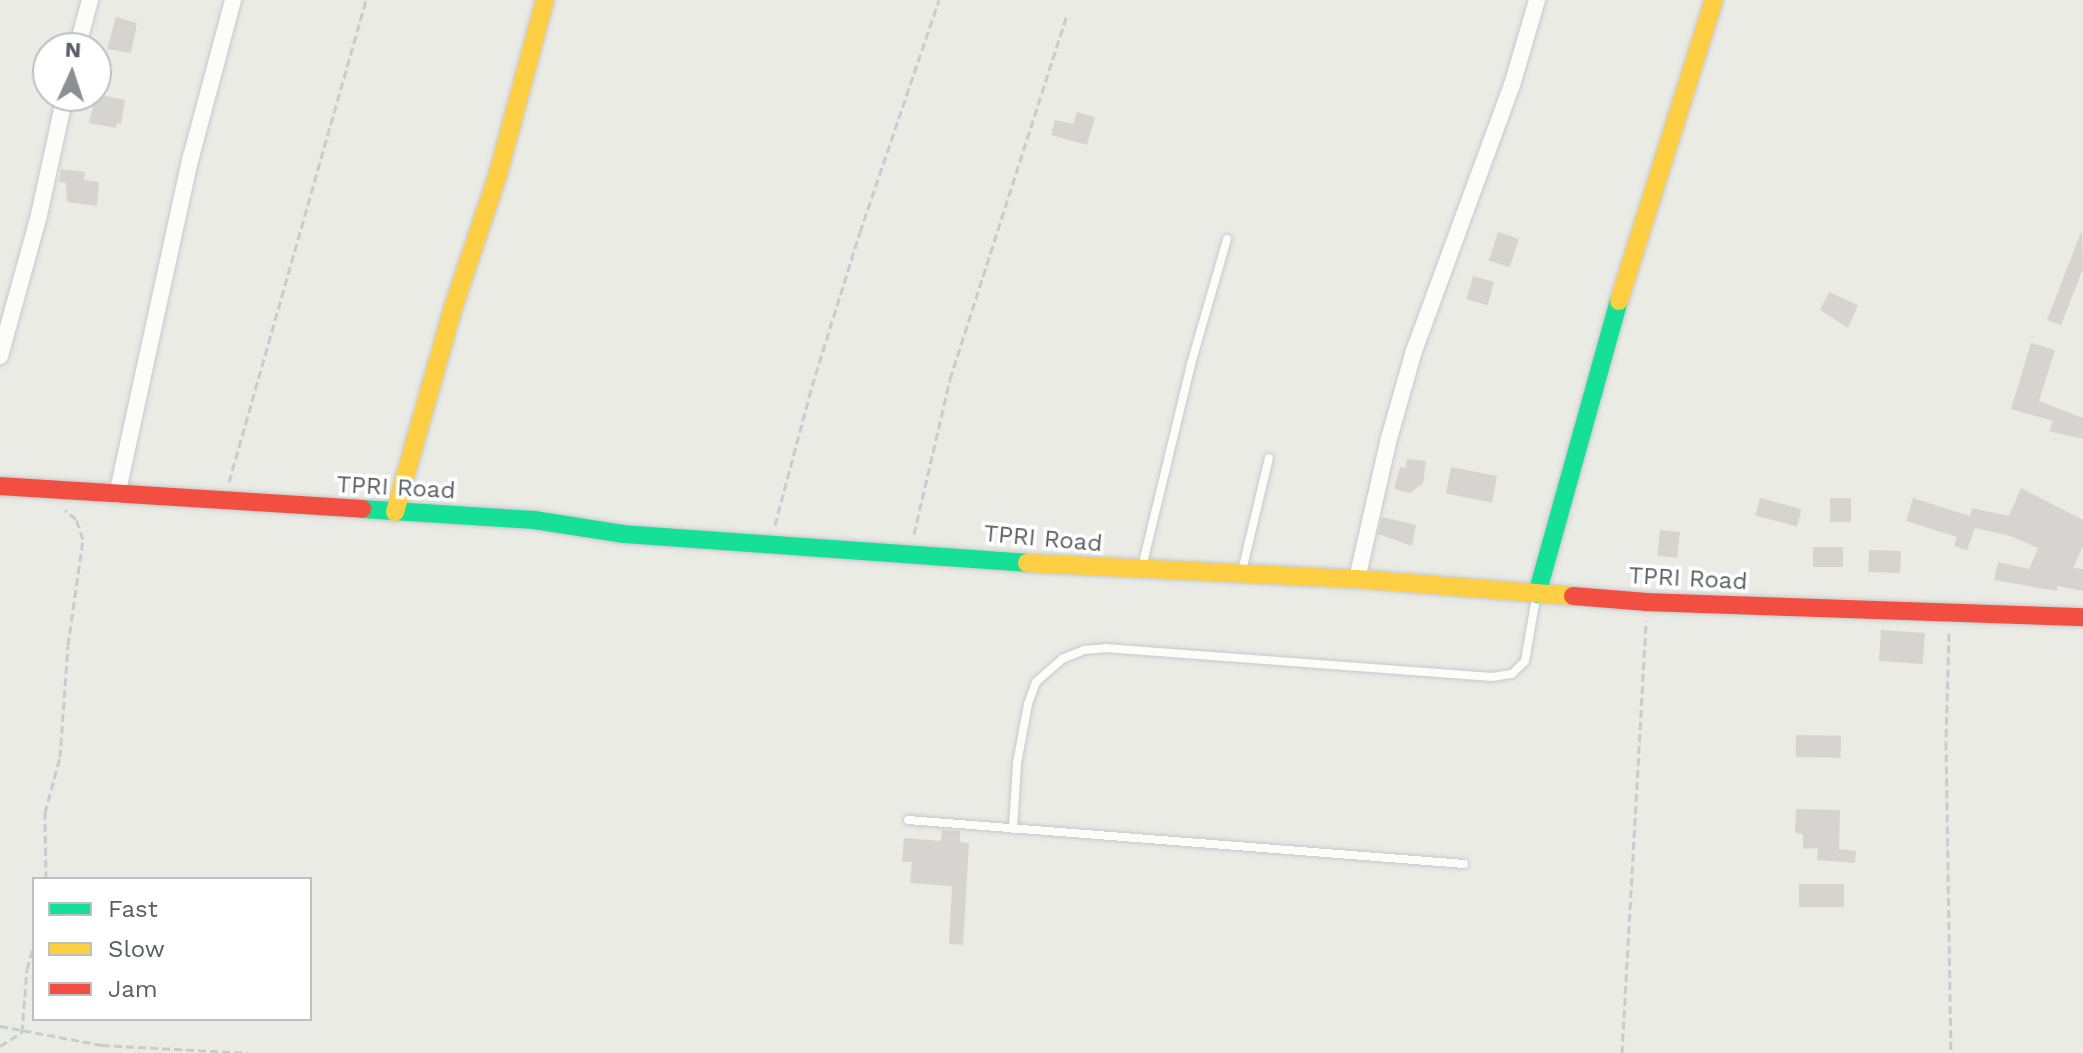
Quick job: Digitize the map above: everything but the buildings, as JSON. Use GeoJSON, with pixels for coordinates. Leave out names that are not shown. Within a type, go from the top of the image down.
{"type":"FeatureCollection","features":[{"type":"Feature","properties":{"kind":"street"},"geometry":{"type":"LineString","coordinates":[[81,32],[90,0]]}},
{"type":"Feature","properties":{"kind":"street"},"geometry":{"type":"LineString","coordinates":[[117,495],[185,185],[233,0]]}},
{"type":"Feature","properties":{"kind":"street"},"geometry":{"type":"LineString","coordinates":[[395,512],[453,308],[498,174],[545,0]]}},
{"type":"Feature","properties":{"kind":"street"},"geometry":{"type":"LineString","coordinates":[[1357,579],[1388,442],[1414,351],[1512,85],[1537,0]]}},
{"type":"Feature","properties":{"kind":"street"},"geometry":{"type":"LineString","coordinates":[[1537,594],[1606,344],[1714,0]]}},
{"type":"Feature","properties":{"kind":"street"},"geometry":{"type":"LineString","coordinates":[[0,356],[39,215],[62,112]]}},
{"type":"Feature","properties":{"kind":"street","name":"TPRI Road"},"geometry":{"type":"LineString","coordinates":[[0,486],[534,520],[623,534],[1141,571],[1357,579],[1647,602],[2083,617]]}},
{"type":"Feature","properties":{"kind":"lane"},"geometry":{"type":"LineString","coordinates":[[1141,571],[1183,395],[1227,239]]}},
{"type":"Feature","properties":{"kind":"lane"},"geometry":{"type":"LineString","coordinates":[[1241,575],[1269,458]]}},
{"type":"Feature","properties":{"kind":"lane"},"geometry":{"type":"LineString","coordinates":[[1013,829],[1017,763],[1028,704],[1036,682],[1062,659],[1084,650],[1105,648],[1492,677],[1512,674],[1525,661],[1537,594]]}},
{"type":"Feature","properties":{"kind":"lane"},"geometry":{"type":"LineString","coordinates":[[908,820],[1464,864]]}},
{"type":"Feature","properties":{"kind":"path"},"geometry":{"type":"LineString","coordinates":[[224,501],[366,0]]}},
{"type":"Feature","properties":{"kind":"path"},"geometry":{"type":"LineString","coordinates":[[770,544],[812,386],[939,0]]}},
{"type":"Feature","properties":{"kind":"path"},"geometry":{"type":"LineString","coordinates":[[918,554],[914,532],[950,379],[1066,17]]}},
{"type":"Feature","properties":{"kind":"path"},"geometry":{"type":"LineString","coordinates":[[38,489],[76,519],[83,539],[68,645],[60,757],[45,813],[46,877]]}},
{"type":"Feature","properties":{"kind":"path"},"geometry":{"type":"LineString","coordinates":[[1622,1053],[1647,602]]}},
{"type":"Feature","properties":{"kind":"path"},"geometry":{"type":"LineString","coordinates":[[1949,613],[1946,742],[1951,1053]]}},
{"type":"Feature","properties":{"kind":"path"},"geometry":{"type":"LineString","coordinates":[[22,1032],[27,969],[32,951]]}},
{"type":"Feature","properties":{"kind":"path"},"geometry":{"type":"LineString","coordinates":[[0,1026],[102,1045],[248,1053]]}},
{"type":"Feature","properties":{"kind":"path"},"geometry":{"type":"LineString","coordinates":[[0,1046],[22,1032]]}},
{"type":"Feature","properties":{"kind":"traffic: fast"},"geometry":{"type":"LineString","coordinates":[[1537,594],[1619,301]]}},
{"type":"Feature","properties":{"kind":"traffic: fast"},"geometry":{"type":"LineString","coordinates":[[362,509],[534,520],[623,534],[1027,563]]}},
{"type":"Feature","properties":{"kind":"traffic: slow"},"geometry":{"type":"LineString","coordinates":[[395,512],[453,308],[498,174],[545,0]]}},
{"type":"Feature","properties":{"kind":"traffic: slow"},"geometry":{"type":"LineString","coordinates":[[1619,301],[1714,0]]}},
{"type":"Feature","properties":{"kind":"traffic: slow"},"geometry":{"type":"LineString","coordinates":[[1027,563],[1357,579],[1573,596]]}},
{"type":"Feature","properties":{"kind":"traffic: jam"},"geometry":{"type":"LineString","coordinates":[[0,486],[362,509]]}},
{"type":"Feature","properties":{"kind":"traffic: jam"},"geometry":{"type":"LineString","coordinates":[[1573,596],[1647,602],[2083,617]]}}]}
